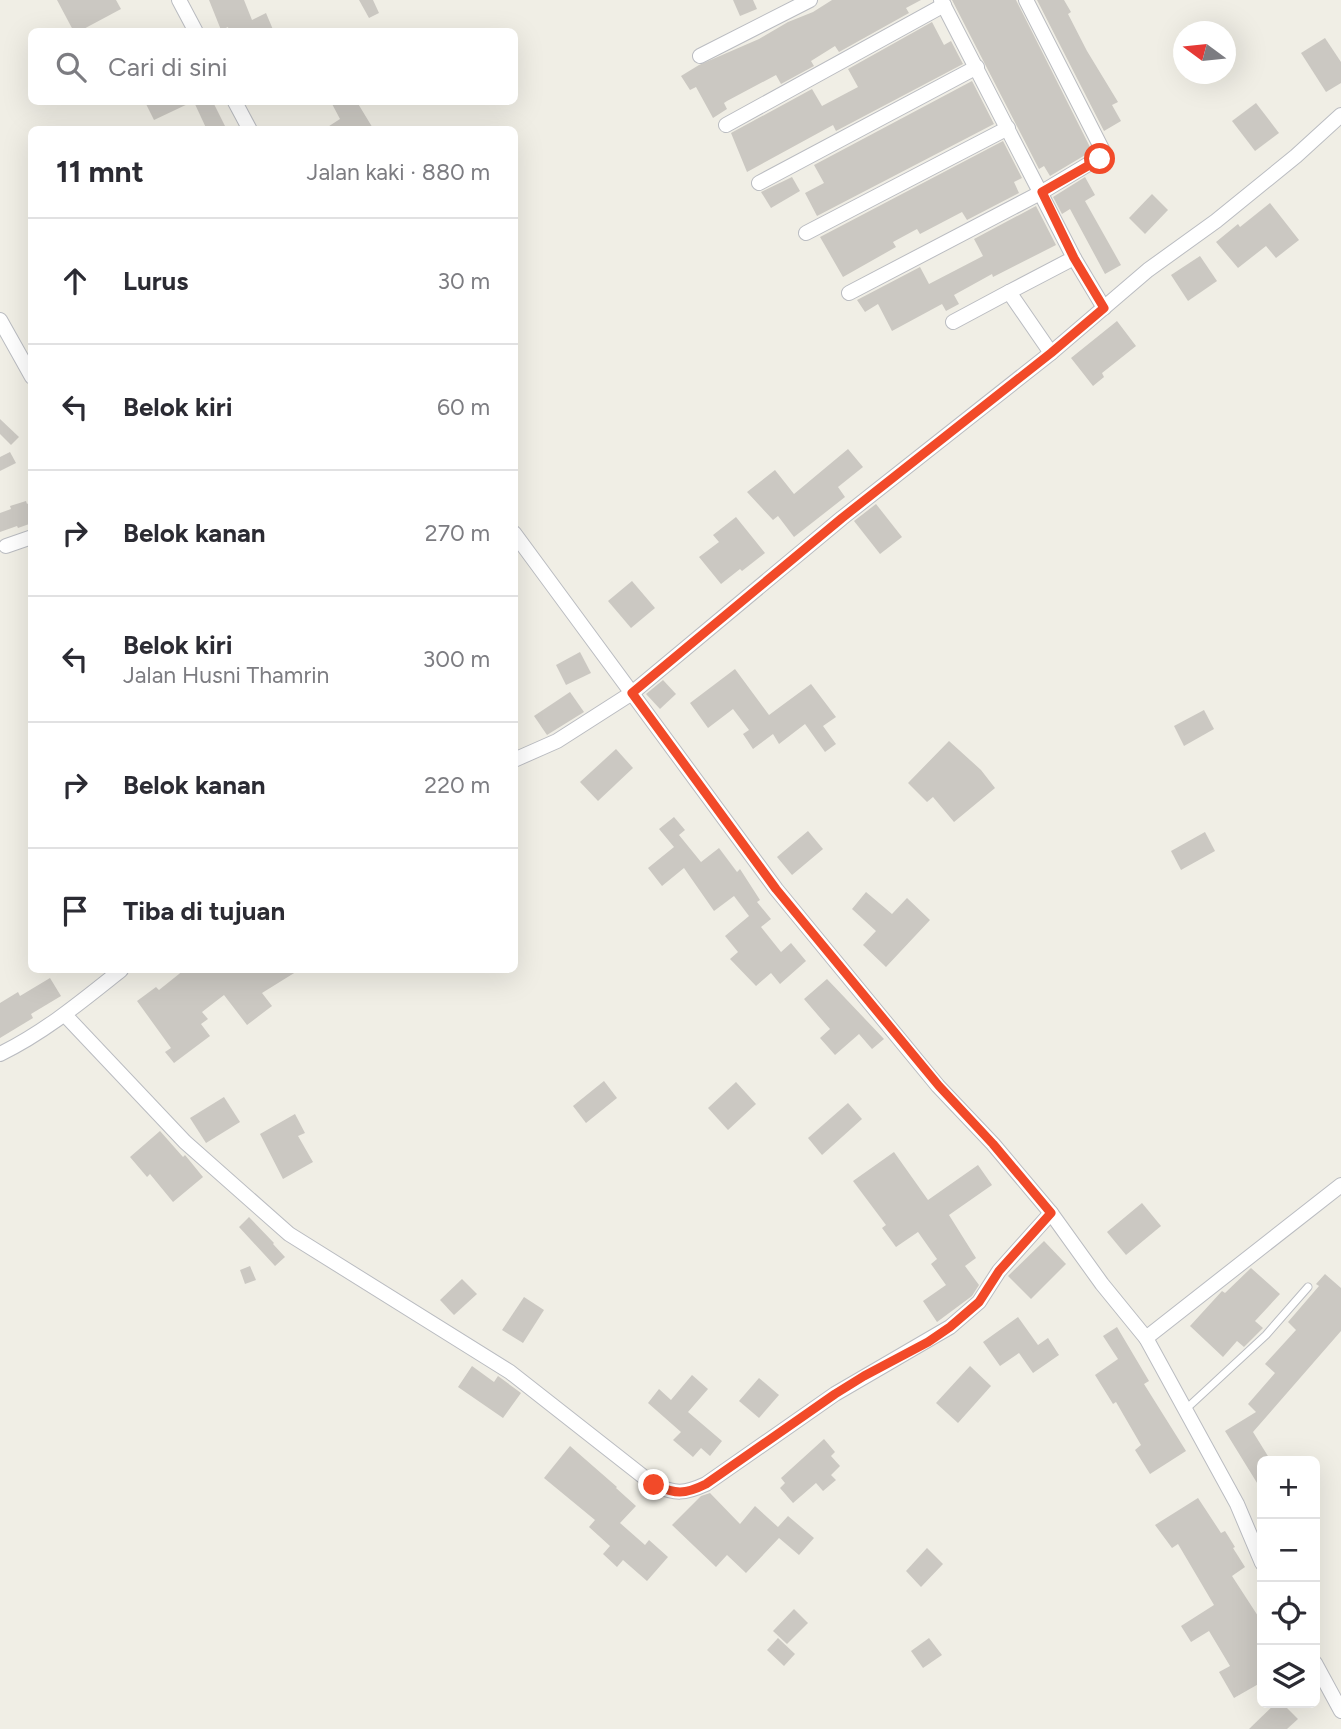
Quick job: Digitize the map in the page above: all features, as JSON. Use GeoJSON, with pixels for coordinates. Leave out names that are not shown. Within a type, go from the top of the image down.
{"type":"FeatureCollection","features":[{"type":"Feature","properties":{"kind":"street"},"geometry":{"type":"LineString","coordinates":[[179,0],[194,28]]}},
{"type":"Feature","properties":{"kind":"street"},"geometry":{"type":"LineString","coordinates":[[700,55],[810,0]]}},
{"type":"Feature","properties":{"kind":"street"},"geometry":{"type":"LineString","coordinates":[[849,293],[1100,159],[1102,150],[1026,0]]}},
{"type":"Feature","properties":{"kind":"street"},"geometry":{"type":"LineString","coordinates":[[726,125],[942,3],[1074,258],[1104,308]]}},
{"type":"Feature","properties":{"kind":"street"},"geometry":{"type":"LineString","coordinates":[[759,183],[977,67]]}},
{"type":"Feature","properties":{"kind":"street"},"geometry":{"type":"LineString","coordinates":[[237,105],[248,126]]}},
{"type":"Feature","properties":{"kind":"street"},"geometry":{"type":"LineString","coordinates":[[518,758],[557,741],[632,693],[842,518],[1051,353],[1148,270],[1216,221],[1296,156],[1341,115]]}},
{"type":"Feature","properties":{"kind":"street"},"geometry":{"type":"LineString","coordinates":[[806,233],[1008,128]]}},
{"type":"Feature","properties":{"kind":"street"},"geometry":{"type":"LineString","coordinates":[[953,322],[1074,258]]}},
{"type":"Feature","properties":{"kind":"street"},"geometry":{"type":"LineString","coordinates":[[1009,292],[1051,353]]}},
{"type":"Feature","properties":{"kind":"street"},"geometry":{"type":"LineString","coordinates":[[0,320],[28,370]]}},
{"type":"Feature","properties":{"kind":"street"},"geometry":{"type":"LineString","coordinates":[[6,546],[28,538]]}},
{"type":"Feature","properties":{"kind":"street"},"geometry":{"type":"LineString","coordinates":[[518,538],[776,889],[939,1086],[993,1144],[1051,1213],[1102,1284],[1146,1338],[1237,1504],[1257,1551]]}},
{"type":"Feature","properties":{"kind":"street"},"geometry":{"type":"LineString","coordinates":[[0,1054],[23,1043],[65,1015],[117,973]]}},
{"type":"Feature","properties":{"kind":"street"},"geometry":{"type":"LineString","coordinates":[[65,1015],[185,1142],[289,1234],[510,1372],[654,1485],[670,1492],[688,1493],[706,1484],[835,1394],[950,1327],[979,1302],[999,1271],[1051,1213]]}},
{"type":"Feature","properties":{"kind":"street"},"geometry":{"type":"LineString","coordinates":[[1146,1338],[1341,1185]]}},
{"type":"Feature","properties":{"kind":"street"},"geometry":{"type":"LineString","coordinates":[[1320,1672],[1341,1711]]}},
{"type":"Feature","properties":{"kind":"lane"},"geometry":{"type":"LineString","coordinates":[[1186,1409],[1266,1335],[1308,1287]]}},
{"type":"Feature","properties":{"kind":"building"},"geometry":{"type":"Polygon","coordinates":[[[57,0],[116,0],[121,9],[85,28],[72,28],[57,0]]]}},
{"type":"Feature","properties":{"kind":"building"},"geometry":{"type":"Polygon","coordinates":[[[209,0],[244,0],[252,20],[266,13],[272,28],[228,27],[220,28],[209,0]]]}},
{"type":"Feature","properties":{"kind":"building"},"geometry":{"type":"Polygon","coordinates":[[[359,0],[373,0],[379,13],[369,18],[359,0]]]}},
{"type":"Feature","properties":{"kind":"building"},"geometry":{"type":"Polygon","coordinates":[[[733,0],[753,0],[757,9],[740,16],[733,0]]]}},
{"type":"Feature","properties":{"kind":"building"},"geometry":{"type":"Polygon","coordinates":[[[832,0],[921,0],[906,8],[909,13],[839,52],[835,46],[811,61],[814,66],[781,84],[776,75],[727,101],[724,103],[727,109],[713,118],[696,87],[690,90],[681,76],[813,12],[832,0]]]}},
{"type":"Feature","properties":{"kind":"building"},"geometry":{"type":"Polygon","coordinates":[[[952,0],[1016,0],[1092,151],[1050,176],[1044,166],[1039,169],[952,0]]]}},
{"type":"Feature","properties":{"kind":"building"},"geometry":{"type":"Polygon","coordinates":[[[1037,0],[1064,0],[1071,12],[1068,14],[1087,51],[1118,102],[1112,105],[1121,121],[1104,131],[1037,0]]]}},
{"type":"Feature","properties":{"kind":"building"},"geometry":{"type":"Polygon","coordinates":[[[932,22],[944,45],[951,41],[963,64],[836,131],[833,125],[747,172],[731,133],[812,89],[822,106],[858,87],[848,69],[932,22]]]}},
{"type":"Feature","properties":{"kind":"building"},"geometry":{"type":"Polygon","coordinates":[[[1325,38],[1341,62],[1341,83],[1326,92],[1301,53],[1325,38]]]}},
{"type":"Feature","properties":{"kind":"building"},"geometry":{"type":"Polygon","coordinates":[[[972,81],[994,124],[817,216],[805,193],[824,183],[814,165],[972,81]]]}},
{"type":"Feature","properties":{"kind":"building"},"geometry":{"type":"Polygon","coordinates":[[[1256,103],[1279,133],[1255,151],[1232,121],[1256,103]]]}},
{"type":"Feature","properties":{"kind":"building"},"geometry":{"type":"Polygon","coordinates":[[[146,105],[186,105],[154,120],[146,105]]]}},
{"type":"Feature","properties":{"kind":"building"},"geometry":{"type":"Polygon","coordinates":[[[195,105],[214,105],[225,126],[205,126],[195,105]]]}},
{"type":"Feature","properties":{"kind":"building"},"geometry":{"type":"Polygon","coordinates":[[[333,105],[359,105],[372,126],[329,126],[340,119],[333,105]]]}},
{"type":"Feature","properties":{"kind":"building"},"geometry":{"type":"Polygon","coordinates":[[[1003,141],[1022,178],[1014,182],[1019,193],[967,220],[962,212],[920,234],[917,229],[893,242],[896,247],[843,277],[820,237],[1003,141]]]}},
{"type":"Feature","properties":{"kind":"building"},"geometry":{"type":"Polygon","coordinates":[[[792,177],[800,191],[771,208],[761,192],[792,177]]]}},
{"type":"Feature","properties":{"kind":"building"},"geometry":{"type":"Polygon","coordinates":[[[1085,177],[1095,195],[1085,201],[1121,265],[1105,274],[1070,209],[1062,214],[1053,197],[1085,177]]]}},
{"type":"Feature","properties":{"kind":"building"},"geometry":{"type":"Polygon","coordinates":[[[1152,194],[1168,210],[1145,234],[1129,218],[1152,194]]]}},
{"type":"Feature","properties":{"kind":"building"},"geometry":{"type":"Polygon","coordinates":[[[1270,203],[1299,240],[1276,258],[1266,246],[1238,268],[1216,242],[1270,203]]]}},
{"type":"Feature","properties":{"kind":"building"},"geometry":{"type":"Polygon","coordinates":[[[1036,206],[1056,245],[993,277],[992,274],[954,295],[959,304],[946,311],[942,304],[892,331],[878,304],[865,312],[857,300],[920,267],[929,284],[983,256],[974,239],[1036,206]]]}},
{"type":"Feature","properties":{"kind":"building"},"geometry":{"type":"Polygon","coordinates":[[[1200,256],[1217,281],[1188,301],[1171,275],[1200,256]]]}},
{"type":"Feature","properties":{"kind":"building"},"geometry":{"type":"Polygon","coordinates":[[[1117,321],[1136,346],[1102,373],[1104,377],[1093,386],[1071,358],[1117,321]]]}},
{"type":"Feature","properties":{"kind":"building"},"geometry":{"type":"Polygon","coordinates":[[[0,419],[19,437],[11,445],[0,434],[0,419]]]}},
{"type":"Feature","properties":{"kind":"building"},"geometry":{"type":"Polygon","coordinates":[[[848,449],[863,467],[838,487],[845,497],[794,537],[778,516],[773,520],[747,492],[775,470],[794,494],[848,449]]]}},
{"type":"Feature","properties":{"kind":"building"},"geometry":{"type":"Polygon","coordinates":[[[10,452],[16,463],[0,471],[0,457],[10,452]]]}},
{"type":"Feature","properties":{"kind":"building"},"geometry":{"type":"Polygon","coordinates":[[[26,501],[28,524],[0,532],[0,513],[11,509],[10,506],[26,501]]]}},
{"type":"Feature","properties":{"kind":"building"},"geometry":{"type":"Polygon","coordinates":[[[876,504],[902,537],[880,554],[854,521],[876,504]]]}},
{"type":"Feature","properties":{"kind":"building"},"geometry":{"type":"Polygon","coordinates":[[[736,517],[765,553],[721,584],[699,557],[719,542],[713,535],[736,517]]]}},
{"type":"Feature","properties":{"kind":"building"},"geometry":{"type":"Polygon","coordinates":[[[632,581],[655,608],[631,628],[608,601],[632,581]]]}},
{"type":"Feature","properties":{"kind":"building"},"geometry":{"type":"Polygon","coordinates":[[[580,652],[591,673],[566,685],[556,665],[580,652]]]}},
{"type":"Feature","properties":{"kind":"building"},"geometry":{"type":"Polygon","coordinates":[[[735,669],[769,715],[811,684],[836,717],[823,726],[836,744],[825,752],[805,724],[779,744],[773,734],[753,749],[743,734],[749,730],[733,709],[708,728],[690,703],[735,669]]]}},
{"type":"Feature","properties":{"kind":"building"},"geometry":{"type":"Polygon","coordinates":[[[663,680],[676,694],[660,709],[646,694],[663,680]]]}},
{"type":"Feature","properties":{"kind":"building"},"geometry":{"type":"Polygon","coordinates":[[[570,692],[584,712],[547,735],[534,716],[570,692]]]}},
{"type":"Feature","properties":{"kind":"building"},"geometry":{"type":"Polygon","coordinates":[[[1204,710],[1214,729],[1184,746],[1174,726],[1204,710]]]}},
{"type":"Feature","properties":{"kind":"building"},"geometry":{"type":"Polygon","coordinates":[[[949,741],[981,770],[995,788],[954,822],[933,797],[927,802],[908,783],[949,741]]]}},
{"type":"Feature","properties":{"kind":"building"},"geometry":{"type":"Polygon","coordinates":[[[616,749],[633,768],[598,801],[580,782],[616,749]]]}},
{"type":"Feature","properties":{"kind":"building"},"geometry":{"type":"Polygon","coordinates":[[[674,817],[685,830],[679,835],[701,862],[719,848],[737,872],[740,869],[760,900],[757,902],[771,919],[761,927],[781,952],[791,943],[806,961],[780,984],[771,973],[756,986],[730,959],[738,952],[725,936],[749,916],[734,896],[714,911],[684,868],[662,886],[648,868],[674,847],[659,829],[674,817]]]}},
{"type":"Feature","properties":{"kind":"building"},"geometry":{"type":"Polygon","coordinates":[[[808,831],[823,849],[792,875],[777,857],[808,831]]]}},
{"type":"Feature","properties":{"kind":"building"},"geometry":{"type":"Polygon","coordinates":[[[1205,832],[1215,851],[1181,870],[1171,851],[1205,832]]]}},
{"type":"Feature","properties":{"kind":"building"},"geometry":{"type":"Polygon","coordinates":[[[866,892],[892,914],[907,898],[930,920],[886,967],[863,945],[876,931],[852,909],[866,892]]]}},
{"type":"Feature","properties":{"kind":"building"},"geometry":{"type":"Polygon","coordinates":[[[180,973],[294,973],[262,993],[272,1006],[247,1025],[224,995],[202,1012],[208,1019],[201,1024],[210,1036],[174,1063],[165,1052],[171,1048],[137,1001],[156,987],[159,990],[180,973]]]}},
{"type":"Feature","properties":{"kind":"building"},"geometry":{"type":"Polygon","coordinates":[[[50,978],[61,996],[31,1014],[33,1018],[0,1038],[0,1003],[18,992],[20,996],[50,978]]]}},
{"type":"Feature","properties":{"kind":"building"},"geometry":{"type":"Polygon","coordinates":[[[827,979],[884,1039],[872,1049],[859,1034],[835,1055],[820,1038],[830,1029],[804,999],[827,979]]]}},
{"type":"Feature","properties":{"kind":"building"},"geometry":{"type":"Polygon","coordinates":[[[604,1081],[617,1098],[586,1123],[573,1106],[604,1081]]]}},
{"type":"Feature","properties":{"kind":"building"},"geometry":{"type":"Polygon","coordinates":[[[736,1082],[756,1104],[728,1130],[708,1108],[736,1082]]]}},
{"type":"Feature","properties":{"kind":"building"},"geometry":{"type":"Polygon","coordinates":[[[224,1097],[240,1122],[206,1143],[190,1118],[224,1097]]]}},
{"type":"Feature","properties":{"kind":"building"},"geometry":{"type":"Polygon","coordinates":[[[848,1103],[862,1119],[822,1155],[808,1138],[848,1103]]]}},
{"type":"Feature","properties":{"kind":"building"},"geometry":{"type":"Polygon","coordinates":[[[295,1114],[305,1133],[298,1136],[313,1162],[283,1179],[260,1134],[295,1114]]]}},
{"type":"Feature","properties":{"kind":"building"},"geometry":{"type":"Polygon","coordinates":[[[160,1131],[203,1177],[173,1202],[150,1174],[147,1177],[130,1157],[160,1131]]]}},
{"type":"Feature","properties":{"kind":"building"},"geometry":{"type":"Polygon","coordinates":[[[894,1152],[928,1200],[978,1165],[992,1185],[949,1215],[976,1258],[965,1266],[979,1285],[972,1296],[937,1322],[923,1301],[946,1285],[931,1264],[937,1259],[918,1232],[896,1247],[882,1228],[886,1225],[853,1181],[894,1152]]]}},
{"type":"Feature","properties":{"kind":"building"},"geometry":{"type":"Polygon","coordinates":[[[1142,1203],[1161,1226],[1126,1255],[1107,1232],[1142,1203]]]}},
{"type":"Feature","properties":{"kind":"building"},"geometry":{"type":"Polygon","coordinates":[[[249,1217],[285,1257],[275,1266],[239,1227],[249,1217]]]}},
{"type":"Feature","properties":{"kind":"building"},"geometry":{"type":"Polygon","coordinates":[[[1044,1241],[1066,1264],[1031,1299],[1008,1276],[1044,1241]]]}},
{"type":"Feature","properties":{"kind":"building"},"geometry":{"type":"Polygon","coordinates":[[[250,1266],[256,1280],[245,1284],[240,1270],[250,1266]]]}},
{"type":"Feature","properties":{"kind":"building"},"geometry":{"type":"Polygon","coordinates":[[[1251,1268],[1280,1294],[1255,1321],[1263,1328],[1244,1347],[1237,1341],[1223,1357],[1190,1326],[1222,1291],[1225,1293],[1251,1268]]]}},
{"type":"Feature","properties":{"kind":"building"},"geometry":{"type":"Polygon","coordinates":[[[1325,1274],[1341,1288],[1341,1331],[1253,1432],[1268,1456],[1257,1456],[1257,1483],[1225,1431],[1256,1412],[1248,1404],[1275,1373],[1265,1364],[1296,1330],[1288,1322],[1319,1286],[1316,1284],[1325,1274]]]}},
{"type":"Feature","properties":{"kind":"building"},"geometry":{"type":"Polygon","coordinates":[[[462,1279],[477,1294],[454,1315],[440,1300],[462,1279]]]}},
{"type":"Feature","properties":{"kind":"building"},"geometry":{"type":"Polygon","coordinates":[[[524,1297],[544,1310],[523,1343],[502,1330],[524,1297]]]}},
{"type":"Feature","properties":{"kind":"building"},"geometry":{"type":"Polygon","coordinates":[[[1018,1317],[1038,1345],[1048,1338],[1059,1355],[1033,1373],[1019,1353],[1000,1366],[983,1342],[1018,1317]]]}},
{"type":"Feature","properties":{"kind":"building"},"geometry":{"type":"Polygon","coordinates":[[[1117,1327],[1149,1381],[1144,1384],[1186,1451],[1150,1474],[1135,1450],[1141,1445],[1116,1402],[1113,1404],[1095,1375],[1118,1359],[1103,1336],[1117,1327]]]}},
{"type":"Feature","properties":{"kind":"building"},"geometry":{"type":"Polygon","coordinates":[[[472,1366],[494,1382],[498,1376],[521,1393],[503,1418],[458,1387],[472,1366]]]}},
{"type":"Feature","properties":{"kind":"building"},"geometry":{"type":"Polygon","coordinates":[[[970,1366],[991,1386],[958,1423],[936,1403],[970,1366]]]}},
{"type":"Feature","properties":{"kind":"building"},"geometry":{"type":"Polygon","coordinates":[[[692,1375],[708,1389],[688,1412],[722,1441],[710,1456],[701,1448],[693,1457],[673,1440],[681,1432],[648,1403],[659,1389],[671,1400],[692,1375]]]}},
{"type":"Feature","properties":{"kind":"building"},"geometry":{"type":"Polygon","coordinates":[[[759,1378],[779,1395],[759,1418],[739,1401],[759,1378]]]}},
{"type":"Feature","properties":{"kind":"building"},"geometry":{"type":"Polygon","coordinates":[[[824,1439],[835,1452],[831,1456],[840,1466],[831,1475],[836,1480],[823,1491],[816,1483],[793,1503],[780,1488],[785,1483],[781,1478],[824,1439]]]}},
{"type":"Feature","properties":{"kind":"building"},"geometry":{"type":"Polygon","coordinates":[[[570,1446],[636,1506],[620,1523],[645,1545],[649,1540],[668,1557],[647,1581],[623,1560],[617,1567],[603,1554],[610,1546],[589,1527],[595,1520],[544,1478],[570,1446]]]}},
{"type":"Feature","properties":{"kind":"building"},"geometry":{"type":"Polygon","coordinates":[[[710,1493],[740,1524],[755,1506],[778,1527],[788,1516],[814,1538],[799,1555],[779,1538],[746,1573],[727,1555],[716,1567],[672,1525],[701,1496],[710,1493]]]}},
{"type":"Feature","properties":{"kind":"building"},"geometry":{"type":"Polygon","coordinates":[[[1198,1498],[1221,1533],[1225,1531],[1245,1567],[1232,1576],[1257,1614],[1257,1685],[1234,1698],[1219,1672],[1230,1666],[1209,1631],[1191,1642],[1181,1626],[1214,1605],[1178,1544],[1172,1548],[1155,1525],[1198,1498]]]}},
{"type":"Feature","properties":{"kind":"building"},"geometry":{"type":"Polygon","coordinates":[[[927,1548],[943,1564],[921,1587],[906,1571],[927,1548]]]}},
{"type":"Feature","properties":{"kind":"building"},"geometry":{"type":"Polygon","coordinates":[[[794,1609],[808,1623],[787,1644],[773,1631],[794,1609]]]}},
{"type":"Feature","properties":{"kind":"building"},"geometry":{"type":"Polygon","coordinates":[[[778,1638],[795,1654],[784,1666],[767,1650],[778,1638]]]}},
{"type":"Feature","properties":{"kind":"building"},"geometry":{"type":"Polygon","coordinates":[[[929,1638],[942,1655],[923,1668],[911,1651],[929,1638]]]}},
{"type":"Feature","properties":{"kind":"building"},"geometry":{"type":"Polygon","coordinates":[[[1271,1708],[1287,1708],[1298,1719],[1287,1729],[1249,1729],[1271,1708]]]}},
{"type":"Feature","properties":{"kind":"route"},"geometry":{"type":"LineString","coordinates":[[654,1485],[670,1492],[688,1493],[706,1484],[835,1394],[950,1327],[979,1302],[999,1271],[1051,1213],[993,1144],[939,1086],[776,889],[632,693],[842,518],[1104,308],[1074,258],[1042,192],[1100,159]]}}]}
